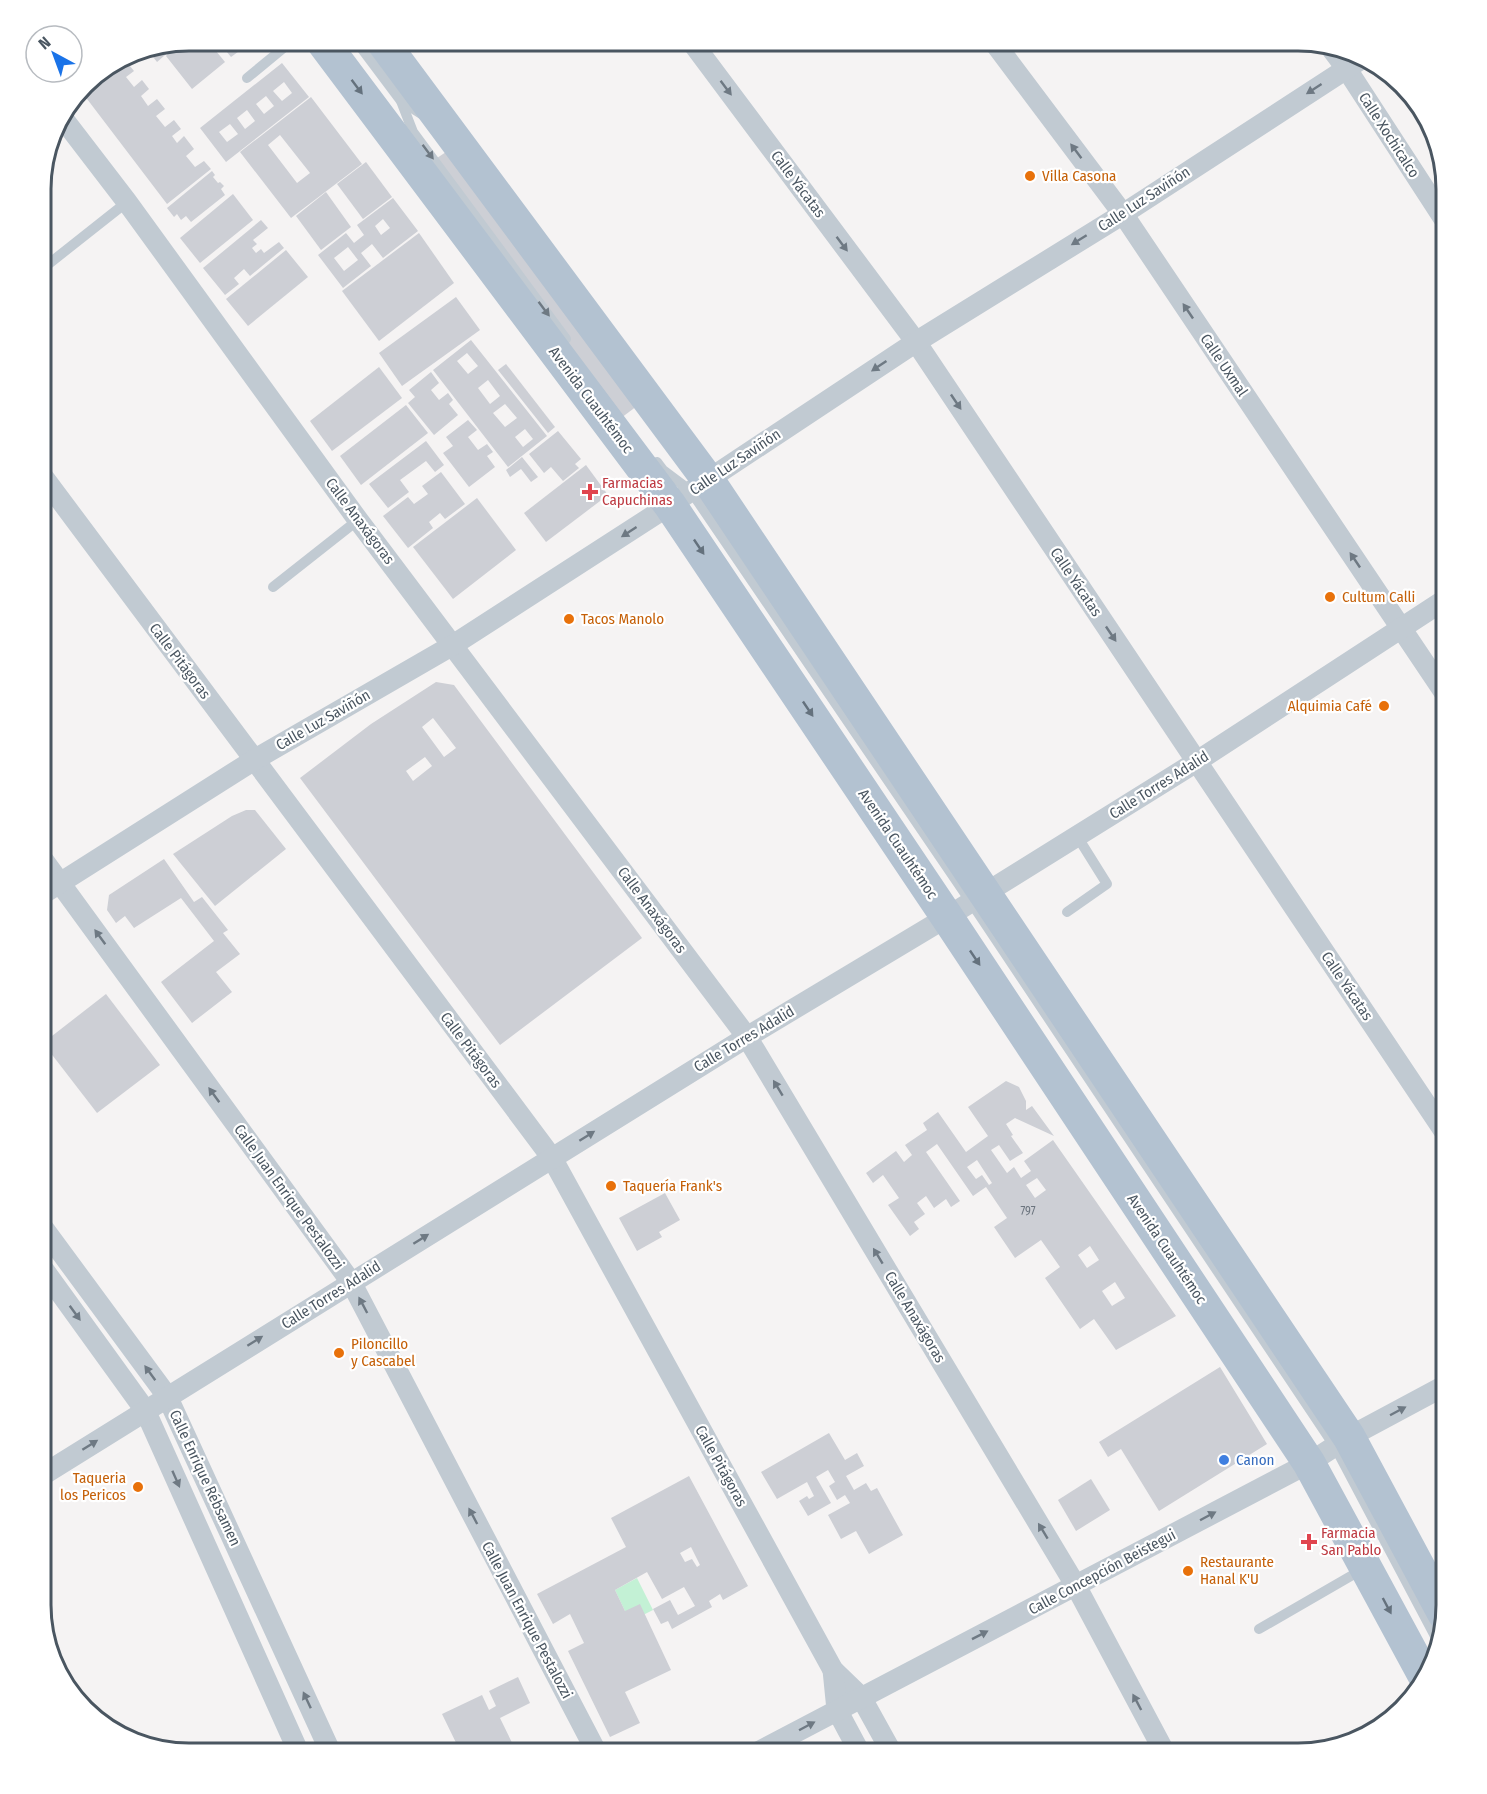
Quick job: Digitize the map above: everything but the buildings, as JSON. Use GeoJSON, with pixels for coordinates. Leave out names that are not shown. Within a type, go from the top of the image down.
{"type":"FeatureCollection","features":[{"type":"Feature","properties":{"kind":"main road","name":"Avenida Cuauhtémoc"},"geometry":{"type":"LineString","coordinates":[[331,51],[690,492],[967,903],[1331,1449],[1367,1567],[1420,1668]]}},
{"type":"Feature","properties":{"kind":"main road","name":"Avenida Cuauhtémoc"},"geometry":{"type":"LineString","coordinates":[[389,51],[690,492],[1436,1602]]}},
{"type":"Feature","properties":{"kind":"street","name":"Calle Yácatas"},"geometry":{"type":"LineString","coordinates":[[698,51],[916,342],[1436,1119]]}},
{"type":"Feature","properties":{"kind":"street","name":"Calle Uxmal"},"geometry":{"type":"LineString","coordinates":[[1000,51],[1122,214],[1436,680]]}},
{"type":"Feature","properties":{"kind":"street","name":"Calle Luz Saviñón"},"geometry":{"type":"LineString","coordinates":[[51,889],[254,760],[453,645],[916,342],[1122,214],[1354,64]]}},
{"type":"Feature","properties":{"kind":"street","name":"Calle Xochicalco"},"geometry":{"type":"LineString","coordinates":[[1356,64],[1436,205]]}},
{"type":"Feature","properties":{"kind":"street","name":"Calle Anaxágoras"},"geometry":{"type":"LineString","coordinates":[[67,125],[127,202],[358,520],[747,1037],[1076,1586],[1159,1743]]}},
{"type":"Feature","properties":{"kind":"street","name":"Calle Pitágoras"},"geometry":{"type":"LineString","coordinates":[[51,487],[552,1158],[833,1670],[861,1697],[886,1743]]}},
{"type":"Feature","properties":{"kind":"street","name":"Calle Torres Adalid"},"geometry":{"type":"LineString","coordinates":[[51,1469],[747,1037],[1196,762],[1436,605]]}},
{"type":"Feature","properties":{"kind":"street","name":"Calle Juan Enrique Pestalozzi"},"geometry":{"type":"LineString","coordinates":[[51,871],[351,1282],[591,1743]]}},
{"type":"Feature","properties":{"kind":"street","name":"Calle Enrique Rébsamen"},"geometry":{"type":"LineString","coordinates":[[51,1239],[167,1396],[326,1743]]}},
{"type":"Feature","properties":{"kind":"street","name":"Calle Enrique Rébsamen"},"geometry":{"type":"LineString","coordinates":[[51,1280],[145,1410],[294,1743]]}},
{"type":"Feature","properties":{"kind":"street","name":"Calle Concepción Beistegui"},"geometry":{"type":"LineString","coordinates":[[776,1743],[1076,1586],[1436,1391]]}},
{"type":"Feature","properties":{"kind":"street"},"geometry":{"type":"LineString","coordinates":[[265,1678],[291,1666]]}},
{"type":"Feature","properties":{"kind":"street","name":"Calle Pitágoras"},"geometry":{"type":"LineString","coordinates":[[833,1670],[837,1710],[854,1743]]}},
{"type":"Feature","properties":{"kind":"lane"},"geometry":{"type":"LineString","coordinates":[[247,78],[279,51]]}},
{"type":"Feature","properties":{"kind":"lane"},"geometry":{"type":"LineString","coordinates":[[364,51],[400,101],[413,132],[573,348]]}},
{"type":"Feature","properties":{"kind":"lane"},"geometry":{"type":"LineString","coordinates":[[400,101],[430,120],[681,458],[690,492]]}},
{"type":"Feature","properties":{"kind":"lane"},"geometry":{"type":"LineString","coordinates":[[51,262],[127,202]]}},
{"type":"Feature","properties":{"kind":"lane"},"geometry":{"type":"LineString","coordinates":[[650,452],[663,470],[690,492]]}},
{"type":"Feature","properties":{"kind":"lane"},"geometry":{"type":"LineString","coordinates":[[273,588],[358,520]]}},
{"type":"Feature","properties":{"kind":"lane"},"geometry":{"type":"LineString","coordinates":[[1067,912],[1107,884],[1077,836]]}},
{"type":"Feature","properties":{"kind":"lane"},"geometry":{"type":"LineString","coordinates":[[1331,1449],[1433,1632]]}},
{"type":"Feature","properties":{"kind":"lane"},"geometry":{"type":"LineString","coordinates":[[1259,1629],[1367,1567]]}},
{"type":"Feature","properties":{"kind":"green space"},"geometry":{"type":"Polygon","coordinates":[[[637,1578],[653,1610],[645,1614],[625,1611],[615,1590],[637,1578]]]}},
{"type":"Feature","properties":{"kind":"place","name":"Villa Casona"},"geometry":{"type":"Point","coordinates":[1030,176]}},
{"type":"Feature","properties":{"kind":"place","name":"Farmacias Capuchinas"},"geometry":{"type":"Point","coordinates":[590,492]}},
{"type":"Feature","properties":{"kind":"place","name":"Cultum Calli"},"geometry":{"type":"Point","coordinates":[1330,597]}},
{"type":"Feature","properties":{"kind":"place","name":"Tacos Manolo"},"geometry":{"type":"Point","coordinates":[569,619]}},
{"type":"Feature","properties":{"kind":"place","name":"Alquimia Café"},"geometry":{"type":"Point","coordinates":[1384,706]}},
{"type":"Feature","properties":{"kind":"place","name":"Taquería Frank's"},"geometry":{"type":"Point","coordinates":[611,1186]}},
{"type":"Feature","properties":{"kind":"place","name":"Piloncillo y Cascabel"},"geometry":{"type":"Point","coordinates":[339,1353]}},
{"type":"Feature","properties":{"kind":"place","name":"Canon"},"geometry":{"type":"Point","coordinates":[1224,1460]}},
{"type":"Feature","properties":{"kind":"place","name":"Taqueria los Pericos"},"geometry":{"type":"Point","coordinates":[138,1487]}},
{"type":"Feature","properties":{"kind":"place","name":"Farmacia San Pablo"},"geometry":{"type":"Point","coordinates":[1309,1542]}},
{"type":"Feature","properties":{"kind":"place","name":"Restaurante Hanal K'U"},"geometry":{"type":"Point","coordinates":[1188,1571]}}]}
